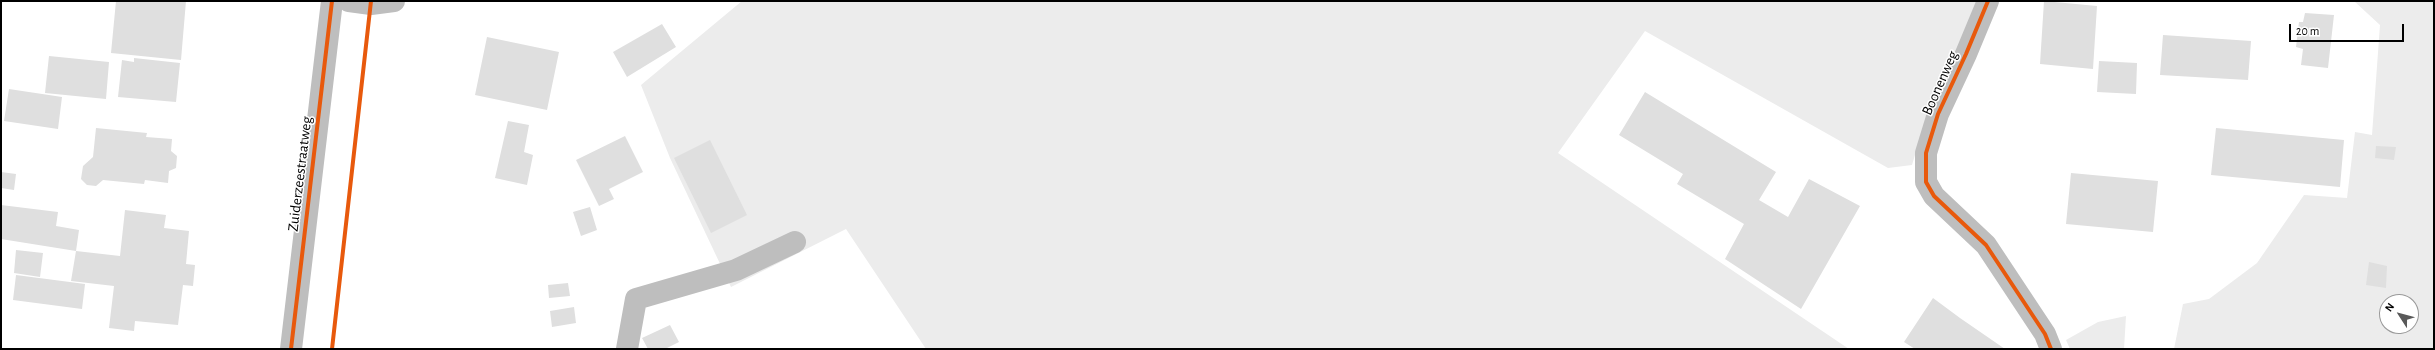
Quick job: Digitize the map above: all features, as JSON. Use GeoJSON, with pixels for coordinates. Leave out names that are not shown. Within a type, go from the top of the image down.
{"type":"FeatureCollection","features":[{"type":"Feature","properties":{"kind":"street","name":"Zuiderzeestraatweg"},"geometry":{"type":"LineString","coordinates":[[292,349],[332,1]]}},
{"type":"Feature","properties":{"kind":"street"},"geometry":{"type":"LineString","coordinates":[[349,1],[371,4],[394,1]]}},
{"type":"Feature","properties":{"kind":"street","name":"Boonenweg"},"geometry":{"type":"LineString","coordinates":[[1988,1],[1966,54],[1938,114],[1926,153],[1926,182],[1934,196],[1986,245],[2045,334],[2051,349]]}},
{"type":"Feature","properties":{"kind":"street"},"geometry":{"type":"LineString","coordinates":[[627,349],[636,299],[736,270],[795,242]]}},
{"type":"Feature","properties":{"kind":"shaded area"},"geometry":{"type":"Polygon","coordinates":[[[742,1],[1980,1],[1920,138],[1912,165],[1888,168],[1645,31],[1558,153],[1849,349],[926,349],[846,229],[731,287],[670,158],[641,85],[742,1]]]}},
{"type":"Feature","properties":{"kind":"shaded area"},"geometry":{"type":"Polygon","coordinates":[[[2354,1],[2434,1],[2434,349],[2174,349],[2183,304],[2209,299],[2257,263],[2304,195],[2347,198],[2355,132],[2372,135],[2380,25],[2354,1]]]}},
{"type":"Feature","properties":{"kind":"shaded area"},"geometry":{"type":"Polygon","coordinates":[[[2126,316],[2124,349],[2070,349],[2066,340],[2098,322],[2126,316]]]}},
{"type":"Feature","properties":{"kind":"building"},"geometry":{"type":"Polygon","coordinates":[[[116,1],[186,1],[181,60],[111,53],[116,1]]]}},
{"type":"Feature","properties":{"kind":"building"},"geometry":{"type":"Polygon","coordinates":[[[2044,1],[2097,6],[2093,69],[2040,64],[2044,1]]]}},
{"type":"Feature","properties":{"kind":"building"},"geometry":{"type":"Polygon","coordinates":[[[2305,13],[2334,15],[2328,68],[2301,65],[2303,49],[2296,47],[2299,22],[2303,22],[2305,13]]]}},
{"type":"Feature","properties":{"kind":"building"},"geometry":{"type":"Polygon","coordinates":[[[662,24],[676,47],[627,77],[613,52],[662,24]]]}},
{"type":"Feature","properties":{"kind":"building"},"geometry":{"type":"Polygon","coordinates":[[[2163,35],[2251,41],[2248,80],[2160,75],[2163,35]]]}},
{"type":"Feature","properties":{"kind":"building"},"geometry":{"type":"Polygon","coordinates":[[[487,37],[559,52],[547,110],[475,95],[487,37]]]}},
{"type":"Feature","properties":{"kind":"building"},"geometry":{"type":"Polygon","coordinates":[[[49,56],[109,62],[106,99],[45,93],[49,56]]]}},
{"type":"Feature","properties":{"kind":"building"},"geometry":{"type":"Polygon","coordinates":[[[134,58],[180,63],[176,102],[118,97],[122,60],[134,62],[134,58]]]}},
{"type":"Feature","properties":{"kind":"building"},"geometry":{"type":"Polygon","coordinates":[[[2099,61],[2137,63],[2136,94],[2097,92],[2099,61]]]}},
{"type":"Feature","properties":{"kind":"building"},"geometry":{"type":"Polygon","coordinates":[[[9,89],[62,97],[58,129],[4,121],[9,89]]]}},
{"type":"Feature","properties":{"kind":"building"},"geometry":{"type":"Polygon","coordinates":[[[1645,92],[1776,172],[1759,200],[1788,217],[1809,179],[1860,206],[1801,309],[1725,259],[1744,224],[1677,184],[1683,174],[1619,135],[1645,92]]]}},
{"type":"Feature","properties":{"kind":"building"},"geometry":{"type":"Polygon","coordinates":[[[508,121],[529,125],[524,152],[533,155],[527,185],[495,178],[508,121]]]}},
{"type":"Feature","properties":{"kind":"building"},"geometry":{"type":"Polygon","coordinates":[[[96,128],[147,133],[146,137],[172,139],[171,151],[177,156],[176,168],[169,171],[168,183],[145,180],[144,184],[103,180],[96,186],[87,185],[81,179],[83,166],[93,157],[96,128]]]}},
{"type":"Feature","properties":{"kind":"building"},"geometry":{"type":"Polygon","coordinates":[[[2216,128],[2344,140],[2340,187],[2211,175],[2216,128]]]}},
{"type":"Feature","properties":{"kind":"building"},"geometry":{"type":"Polygon","coordinates":[[[625,136],[643,172],[609,189],[614,199],[599,206],[576,160],[625,136]]]}},
{"type":"Feature","properties":{"kind":"building"},"geometry":{"type":"Polygon","coordinates":[[[710,140],[747,215],[711,233],[674,158],[710,140]]]}},
{"type":"Feature","properties":{"kind":"building"},"geometry":{"type":"Polygon","coordinates":[[[2376,146],[2396,147],[2394,160],[2375,158],[2376,146]]]}},
{"type":"Feature","properties":{"kind":"building"},"geometry":{"type":"Polygon","coordinates":[[[1,172],[16,174],[14,190],[1,188],[1,172]]]}},
{"type":"Feature","properties":{"kind":"building"},"geometry":{"type":"Polygon","coordinates":[[[2071,173],[2158,181],[2153,232],[2066,224],[2071,173]]]}},
{"type":"Feature","properties":{"kind":"building"},"geometry":{"type":"Polygon","coordinates":[[[1,205],[58,212],[56,226],[79,230],[76,251],[1,239],[1,205]]]}},
{"type":"Feature","properties":{"kind":"building"},"geometry":{"type":"Polygon","coordinates":[[[590,207],[597,230],[581,236],[573,212],[590,207]]]}},
{"type":"Feature","properties":{"kind":"building"},"geometry":{"type":"Polygon","coordinates":[[[125,210],[166,215],[164,228],[189,231],[186,264],[195,265],[193,286],[183,285],[178,325],[135,321],[134,331],[109,328],[114,286],[71,281],[76,251],[120,256],[125,210]]]}},
{"type":"Feature","properties":{"kind":"building"},"geometry":{"type":"Polygon","coordinates":[[[16,250],[43,253],[40,277],[14,273],[16,250]]]}},
{"type":"Feature","properties":{"kind":"building"},"geometry":{"type":"Polygon","coordinates":[[[2369,262],[2387,266],[2386,288],[2366,285],[2369,262]]]}},
{"type":"Feature","properties":{"kind":"building"},"geometry":{"type":"Polygon","coordinates":[[[16,275],[85,284],[82,309],[13,300],[16,275]]]}},
{"type":"Feature","properties":{"kind":"building"},"geometry":{"type":"Polygon","coordinates":[[[568,283],[570,296],[549,298],[548,285],[568,283]]]}},
{"type":"Feature","properties":{"kind":"building"},"geometry":{"type":"Polygon","coordinates":[[[1933,298],[2005,349],[1915,349],[1904,342],[1933,298]]]}},
{"type":"Feature","properties":{"kind":"building"},"geometry":{"type":"Polygon","coordinates":[[[574,307],[576,323],[552,327],[550,311],[574,307]]]}},
{"type":"Feature","properties":{"kind":"building"},"geometry":{"type":"Polygon","coordinates":[[[670,325],[679,342],[665,349],[648,349],[642,338],[670,325]]]}},
{"type":"Feature","properties":{"kind":"cycle path"},"geometry":{"type":"LineString","coordinates":[[291,349],[332,1]]}},
{"type":"Feature","properties":{"kind":"cycle path"},"geometry":{"type":"LineString","coordinates":[[332,349],[371,1]]}},
{"type":"Feature","properties":{"kind":"cycle path"},"geometry":{"type":"LineString","coordinates":[[1988,1],[1966,54],[1938,114],[1926,153],[1926,182],[1934,196],[1986,245],[2045,334],[2051,349]]}}]}
